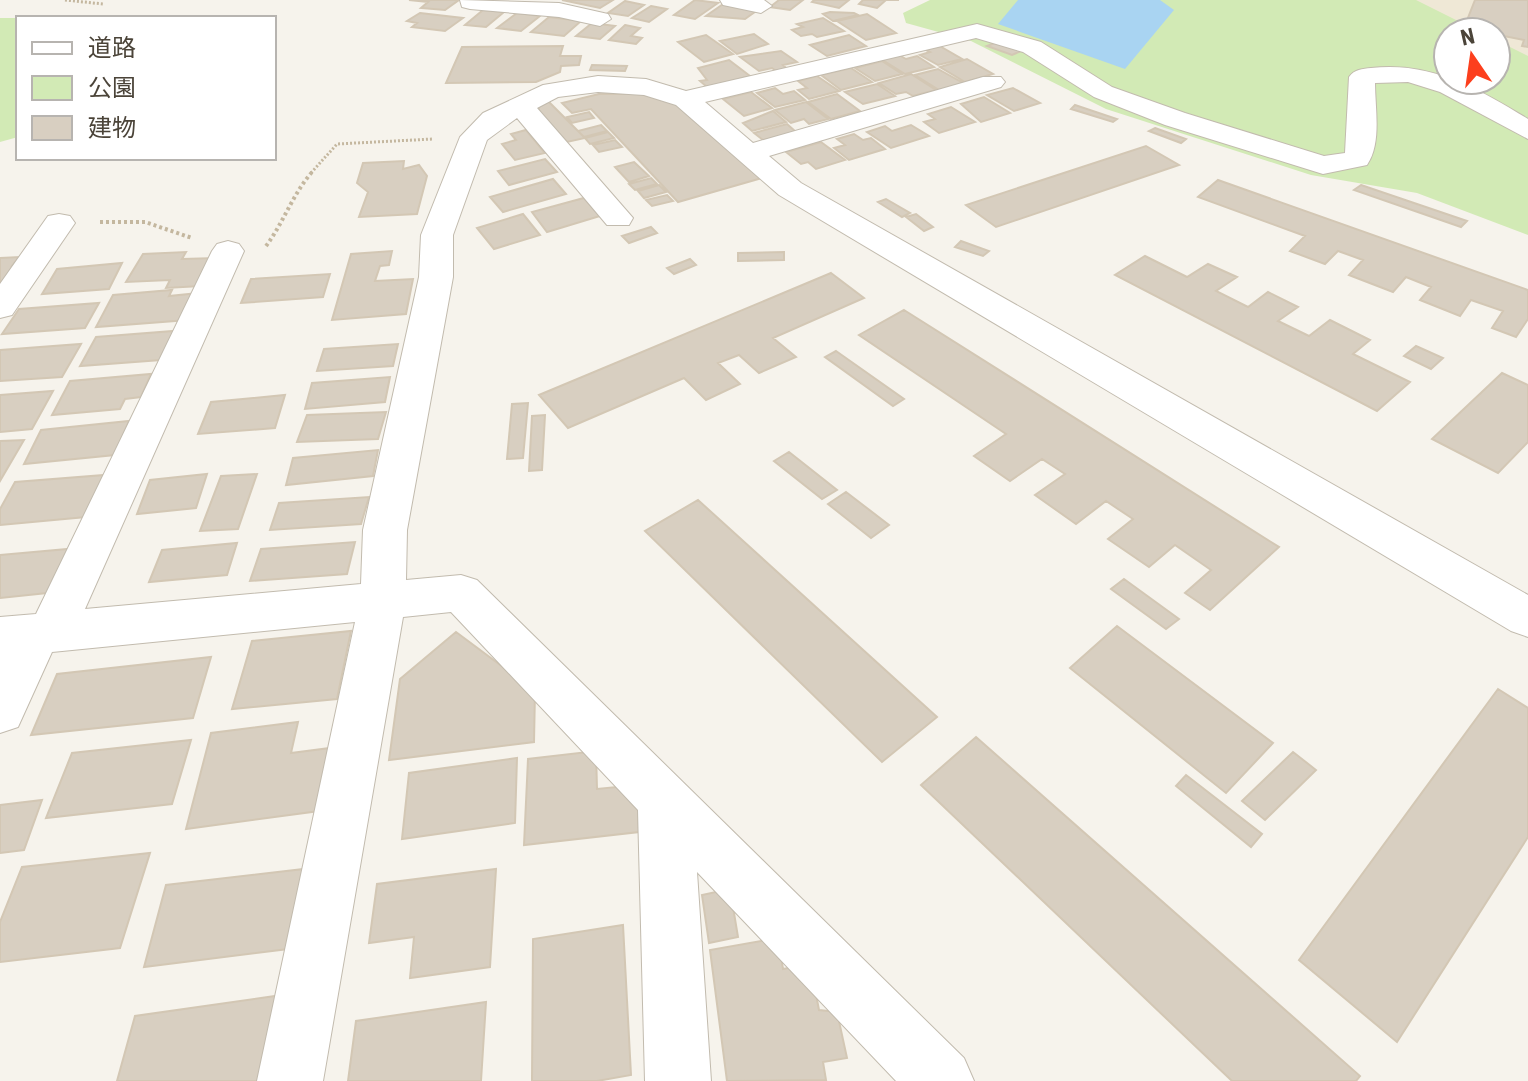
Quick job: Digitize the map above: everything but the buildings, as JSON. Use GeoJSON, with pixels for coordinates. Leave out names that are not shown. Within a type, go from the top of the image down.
{"type":"FeatureCollection","features":[{"type":"Feature","properties":{"kind":"street"},"geometry":{"type":"LineString","coordinates":[[731,0],[761,6]]}},
{"type":"Feature","properties":{"kind":"street"},"geometry":{"type":"LineString","coordinates":[[465,5],[559,10],[600,19]]}},
{"type":"Feature","properties":{"kind":"street"},"geometry":{"type":"LineString","coordinates":[[685,99],[966,33],[1004,30],[1098,64]]}},
{"type":"Feature","properties":{"kind":"street"},"geometry":{"type":"LineString","coordinates":[[966,33],[1032,47],[1103,92],[1323,165],[1357,159],[1362,144],[1362,77],[1391,71],[1422,75],[1455,89],[1528,131]]}},
{"type":"Feature","properties":{"kind":"street"},"geometry":{"type":"LineString","coordinates":[[799,52],[820,67]]}},
{"type":"Feature","properties":{"kind":"street"},"geometry":{"type":"LineString","coordinates":[[748,153],[992,82]]}},
{"type":"Feature","properties":{"kind":"street"},"geometry":{"type":"LineString","coordinates":[[290,1081],[383,599],[385,530],[436,277],[437,235],[474,137],[493,119],[552,90],[598,84],[646,87],[685,99],[790,189],[1528,618]]}},
{"type":"Feature","properties":{"kind":"street"},"geometry":{"type":"LineString","coordinates":[[519,104],[618,218]]}},
{"type":"Feature","properties":{"kind":"street"},"geometry":{"type":"LineString","coordinates":[[1118,130],[1150,109]]}},
{"type":"Feature","properties":{"kind":"street"},"geometry":{"type":"LineString","coordinates":[[0,308],[59,223]]}},
{"type":"Feature","properties":{"kind":"street"},"geometry":{"type":"LineString","coordinates":[[0,711],[29,634],[228,251]]}},
{"type":"Feature","properties":{"kind":"street"},"geometry":{"type":"LineString","coordinates":[[29,634],[461,593],[941,1081]]}},
{"type":"Feature","properties":{"kind":"street"},"geometry":{"type":"LineString","coordinates":[[665,800],[678,1081]]}},
{"type":"Feature","properties":{"kind":"path"},"geometry":{"type":"LineString","coordinates":[[65,0],[103,4]]}},
{"type":"Feature","properties":{"kind":"path"},"geometry":{"type":"LineString","coordinates":[[59,223],[145,222],[228,251],[252,252],[269,245],[298,188],[337,144],[474,137]]}},
{"type":"Feature","properties":{"kind":"shaded area"},"geometry":{"type":"Polygon","coordinates":[[[1374,0],[1528,0],[1528,77],[1512,69],[1512,16],[1432,16],[1432,25],[1374,0]]]}},
{"type":"Feature","properties":{"kind":"green space"},"geometry":{"type":"Polygon","coordinates":[[[930,0],[1416,0],[1448,16],[1432,16],[1432,96],[1512,96],[1512,48],[1528,56],[1528,235],[1417,193],[1311,175],[1106,109],[971,41],[906,23],[903,13],[930,0]]]}},
{"type":"Feature","properties":{"kind":"green space"},"geometry":{"type":"Polygon","coordinates":[[[0,18],[16,18],[16,138],[0,142],[0,18]]]}},
{"type":"Feature","properties":{"kind":"water"},"geometry":{"type":"Polygon","coordinates":[[[1018,0],[1160,0],[1174,10],[1125,69],[998,24],[1018,0]]]}}]}
